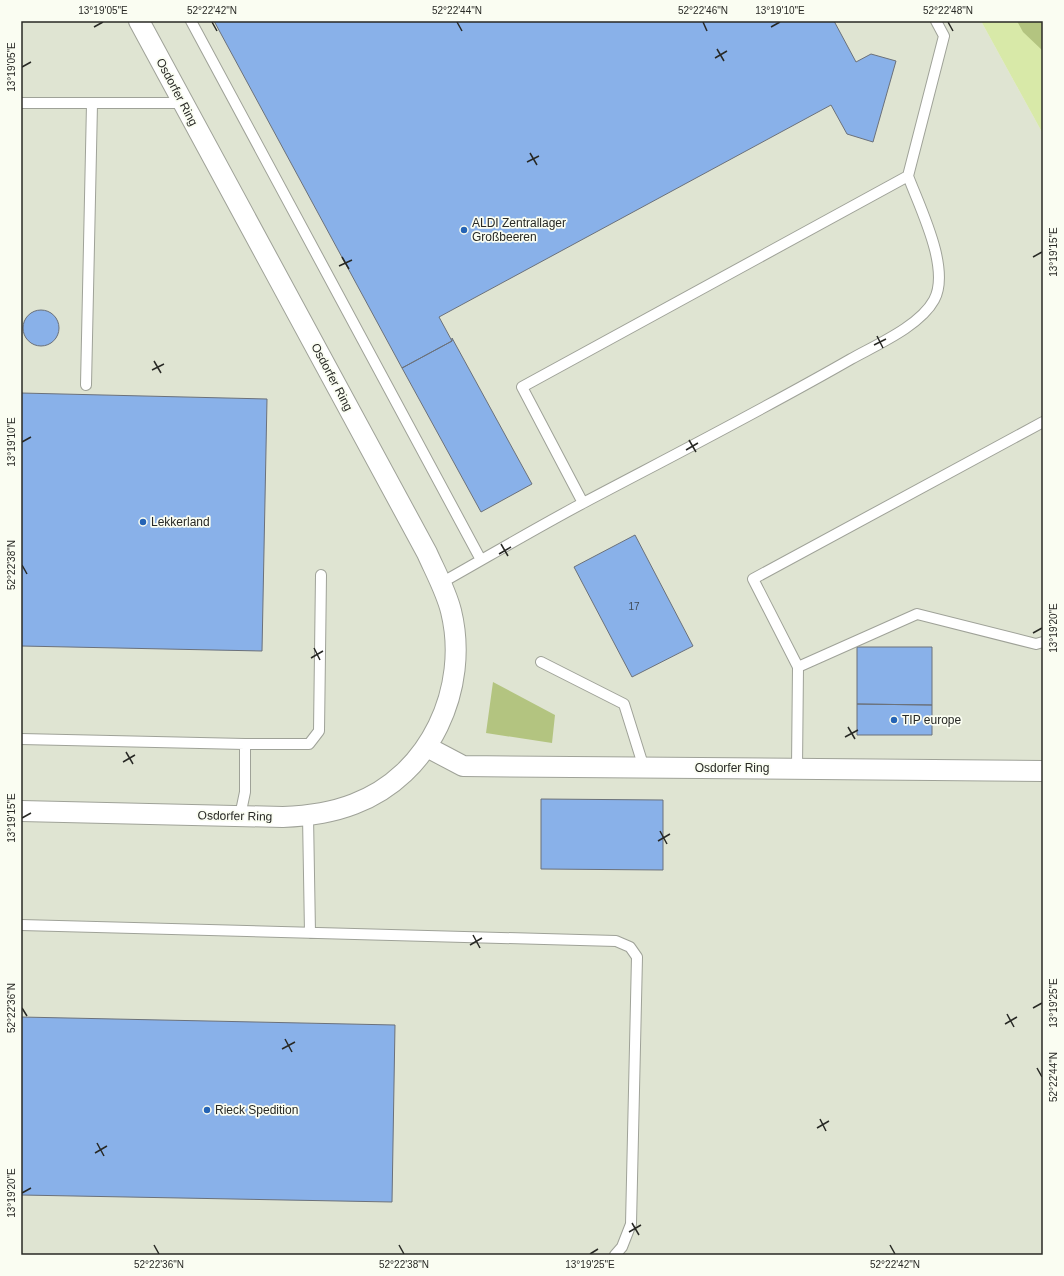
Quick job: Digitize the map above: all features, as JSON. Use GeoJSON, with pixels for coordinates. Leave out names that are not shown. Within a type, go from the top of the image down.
{"type":"FeatureCollection","features":[{"type":"Feature","properties":{"kind":"street","name":"Osdorfer Ring"},"geometry":{"type":"LineString","coordinates":[[21,811],[308,816],[355,804],[396,780],[413,764],[427,746],[445,712],[452,691],[456,669],[456,642],[451,611],[441,583],[427,552],[139,21]]}},
{"type":"Feature","properties":{"kind":"street","name":"Osdorfer Ring"},"geometry":{"type":"LineString","coordinates":[[427,746],[463,766],[1043,771]]}},
{"type":"Feature","properties":{"kind":"lane"},"geometry":{"type":"LineString","coordinates":[[191,21],[481,560]]}},
{"type":"Feature","properties":{"kind":"lane"},"geometry":{"type":"LineString","coordinates":[[441,583],[583,503],[824,374],[894,334],[921,316],[934,300],[940,278],[935,250],[908,176],[944,36],[936,21]]}},
{"type":"Feature","properties":{"kind":"lane"},"geometry":{"type":"LineString","coordinates":[[21,103],[183,103]]}},
{"type":"Feature","properties":{"kind":"lane"},"geometry":{"type":"LineString","coordinates":[[86,385],[92,104]]}},
{"type":"Feature","properties":{"kind":"lane"},"geometry":{"type":"LineString","coordinates":[[583,503],[522,387],[908,176]]}},
{"type":"Feature","properties":{"kind":"lane"},"geometry":{"type":"LineString","coordinates":[[797,768],[798,667],[753,579],[1043,422]]}},
{"type":"Feature","properties":{"kind":"lane"},"geometry":{"type":"LineString","coordinates":[[21,739],[309,744],[319,731],[321,575]]}},
{"type":"Feature","properties":{"kind":"lane"},"geometry":{"type":"LineString","coordinates":[[798,667],[917,614],[1036,644],[1043,642]]}},
{"type":"Feature","properties":{"kind":"lane"},"geometry":{"type":"LineString","coordinates":[[541,662],[624,704],[644,768]]}},
{"type":"Feature","properties":{"kind":"lane"},"geometry":{"type":"LineString","coordinates":[[240,816],[245,792],[245,744]]}},
{"type":"Feature","properties":{"kind":"lane"},"geometry":{"type":"LineString","coordinates":[[308,816],[310,933]]}},
{"type":"Feature","properties":{"kind":"lane"},"geometry":{"type":"LineString","coordinates":[[21,925],[616,941],[630,947],[637,957],[631,1224],[622,1247],[615,1255]]}},
{"type":"Feature","properties":{"kind":"shaded area"},"geometry":{"type":"Polygon","coordinates":[[[21,21],[981,21],[1043,134],[1043,1255],[21,1255],[21,21]]]}},
{"type":"Feature","properties":{"kind":"shaded area"},"geometry":{"type":"Polygon","coordinates":[[[981,21],[1043,21],[1043,134],[981,21]]]}},
{"type":"Feature","properties":{"kind":"shaded area"},"geometry":{"type":"Polygon","coordinates":[[[1017,21],[1043,21],[1043,51],[1023,32],[1017,21]]]}},
{"type":"Feature","properties":{"kind":"shaded area"},"geometry":{"type":"Polygon","coordinates":[[[493,682],[555,715],[552,743],[486,733],[493,682]]]}},
{"type":"Feature","properties":{"kind":"building","name":"ALDI Zentrallager Großbeeren"},"geometry":{"type":"Polygon","coordinates":[[[214,21],[834,21],[856,62],[871,54],[896,61],[873,142],[847,134],[831,105],[439,317],[452,341],[402,368],[214,21]]]}},
{"type":"Feature","properties":{"kind":"building"},"geometry":{"type":"Polygon","coordinates":[[[45,310],[54,315],[58,321],[58,335],[54,341],[45,346],[37,346],[28,341],[24,335],[23,324],[28,315],[34,311],[45,310]]]}},
{"type":"Feature","properties":{"kind":"building"},"geometry":{"type":"Polygon","coordinates":[[[452,338],[532,484],[481,512],[402,368],[452,341],[452,338]]]}},
{"type":"Feature","properties":{"kind":"building","name":"Lekkerland"},"geometry":{"type":"Polygon","coordinates":[[[21,393],[267,399],[262,651],[21,646],[21,393]]]}},
{"type":"Feature","properties":{"kind":"building"},"geometry":{"type":"Polygon","coordinates":[[[635,535],[693,646],[632,677],[574,567],[635,535]]]}},
{"type":"Feature","properties":{"kind":"building"},"geometry":{"type":"Polygon","coordinates":[[[857,647],[932,647],[932,705],[857,704],[857,647]]]}},
{"type":"Feature","properties":{"kind":"building","name":"TIP europe"},"geometry":{"type":"Polygon","coordinates":[[[857,704],[932,705],[932,735],[857,735],[857,704]]]}},
{"type":"Feature","properties":{"kind":"building"},"geometry":{"type":"Polygon","coordinates":[[[541,799],[663,800],[663,870],[541,869],[541,799]]]}},
{"type":"Feature","properties":{"kind":"building","name":"Rieck Spedition"},"geometry":{"type":"Polygon","coordinates":[[[21,1017],[395,1025],[392,1202],[21,1195],[21,1017]]]}},
{"type":"Feature","properties":{"kind":"place","name":"ALDI Zentrallager Großbeeren"},"geometry":{"type":"Point","coordinates":[464,230]}},
{"type":"Feature","properties":{"kind":"place","name":"Lekkerland"},"geometry":{"type":"Point","coordinates":[143,522]}},
{"type":"Feature","properties":{"kind":"place","name":"TIP europe"},"geometry":{"type":"Point","coordinates":[894,720]}},
{"type":"Feature","properties":{"kind":"place","name":"Rieck Spedition"},"geometry":{"type":"Point","coordinates":[207,1110]}}]}
